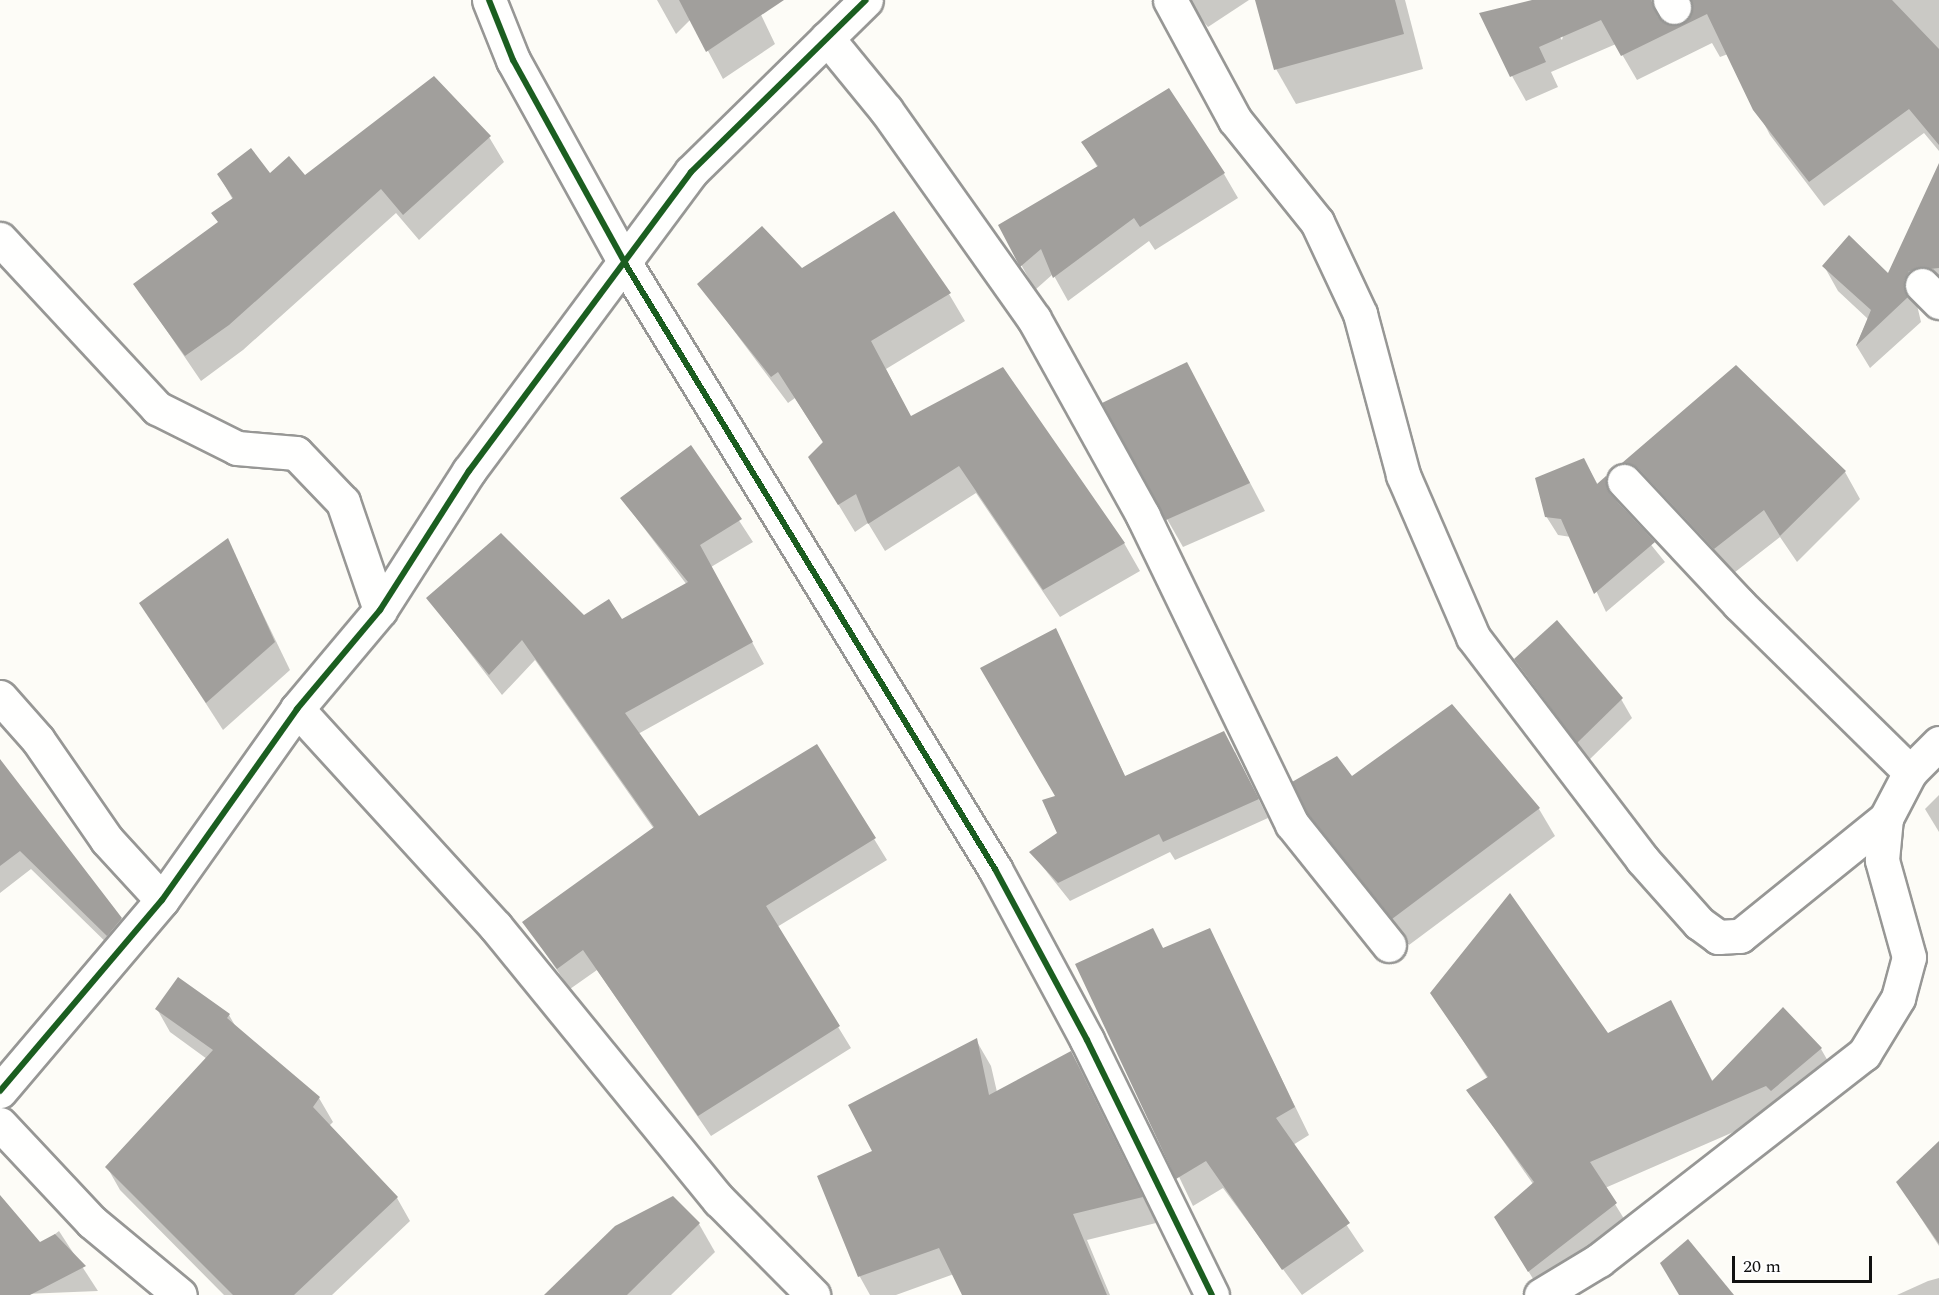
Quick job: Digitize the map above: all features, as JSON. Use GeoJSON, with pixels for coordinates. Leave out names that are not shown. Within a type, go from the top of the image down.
{"type":"FeatureCollection","features":[{"type":"Feature","properties":{"kind":"street"},"geometry":{"type":"LineString","coordinates":[[489,0],[513,60],[626,265],[995,869],[1087,1040],[1212,1295]]}},
{"type":"Feature","properties":{"kind":"street"},"geometry":{"type":"LineString","coordinates":[[0,1091],[162,900],[297,709],[380,610],[469,471],[626,265],[691,172],[866,0]]}},
{"type":"Feature","properties":{"kind":"street"},"geometry":{"type":"LineString","coordinates":[[1170,0],[1235,120],[1317,222],[1360,314],[1403,475],[1473,637],[1642,859],[1699,922],[1718,937],[1740,936],[1886,818],[1911,772],[1939,743]]}},
{"type":"Feature","properties":{"kind":"street"},"geometry":{"type":"LineString","coordinates":[[827,38],[886,110],[1034,319],[1143,516],[1292,824],[1389,945]]}},
{"type":"Feature","properties":{"kind":"street"},"geometry":{"type":"LineString","coordinates":[[0,239],[157,408],[237,448],[296,453],[344,502],[380,610]]}},
{"type":"Feature","properties":{"kind":"street"},"geometry":{"type":"LineString","coordinates":[[1624,481],[1739,604],[1911,772]]}},
{"type":"Feature","properties":{"kind":"street"},"geometry":{"type":"LineString","coordinates":[[0,697],[38,740],[107,840],[162,900]]}},
{"type":"Feature","properties":{"kind":"street"},"geometry":{"type":"LineString","coordinates":[[297,709],[496,927],[719,1200],[813,1295]]}},
{"type":"Feature","properties":{"kind":"street"},"geometry":{"type":"LineString","coordinates":[[1541,1295],[1599,1260],[1864,1054],[1898,998],[1908,957],[1882,860],[1886,818]]}},
{"type":"Feature","properties":{"kind":"street"},"geometry":{"type":"LineString","coordinates":[[0,1124],[92,1222],[180,1295]]}},
{"type":"Feature","properties":{"kind":"building"},"geometry":{"type":"Polygon","coordinates":[[[679,0],[784,0],[706,52],[679,0]]]}},
{"type":"Feature","properties":{"kind":"building"},"geometry":{"type":"Polygon","coordinates":[[[1255,0],[1395,0],[1404,34],[1274,70],[1255,0]]]}},
{"type":"Feature","properties":{"kind":"building"},"geometry":{"type":"Polygon","coordinates":[[[1532,0],[1651,0],[1658,17],[1674,26],[1690,17],[1691,0],[1892,0],[1939,49],[1939,145],[1909,109],[1809,182],[1753,110],[1707,14],[1621,56],[1601,20],[1539,47],[1546,62],[1510,77],[1479,13],[1532,0]]]}},
{"type":"Feature","properties":{"kind":"building"},"geometry":{"type":"Polygon","coordinates":[[[434,76],[491,136],[403,215],[381,189],[229,325],[185,356],[133,284],[218,222],[211,213],[233,198],[217,174],[251,148],[270,173],[289,156],[305,175],[434,76]]]}},
{"type":"Feature","properties":{"kind":"building"},"geometry":{"type":"Polygon","coordinates":[[[1169,88],[1225,173],[1140,227],[1134,218],[1053,278],[1041,249],[1020,267],[998,225],[1098,166],[1081,142],[1169,88]]]}},
{"type":"Feature","properties":{"kind":"building"},"geometry":{"type":"Polygon","coordinates":[[[1939,163],[1939,268],[1909,271],[1904,281],[1908,297],[1856,346],[1871,310],[1822,266],[1849,235],[1888,273],[1939,163]]]}},
{"type":"Feature","properties":{"kind":"building"},"geometry":{"type":"Polygon","coordinates":[[[894,211],[951,293],[871,341],[911,416],[1003,367],[1125,543],[1043,590],[959,466],[868,524],[856,494],[838,505],[808,457],[823,442],[778,372],[771,377],[697,284],[762,226],[802,268],[894,211]]]}},
{"type":"Feature","properties":{"kind":"building"},"geometry":{"type":"Polygon","coordinates":[[[1187,362],[1250,483],[1166,520],[1102,403],[1187,362]]]}},
{"type":"Feature","properties":{"kind":"building"},"geometry":{"type":"Polygon","coordinates":[[[1736,365],[1846,471],[1780,536],[1764,510],[1714,549],[1638,468],[1622,463],[1736,365]]]}},
{"type":"Feature","properties":{"kind":"building"},"geometry":{"type":"Polygon","coordinates":[[[691,445],[742,519],[700,545],[753,642],[625,713],[699,816],[817,744],[876,838],[766,906],[840,1026],[698,1116],[583,950],[557,969],[522,922],[654,827],[522,640],[489,675],[426,598],[501,533],[584,615],[609,599],[622,619],[688,582],[620,498],[691,445]]]}},
{"type":"Feature","properties":{"kind":"building"},"geometry":{"type":"Polygon","coordinates":[[[1584,458],[1597,484],[1606,476],[1610,494],[1655,542],[1594,594],[1561,519],[1545,517],[1535,478],[1584,458]]]}},
{"type":"Feature","properties":{"kind":"building"},"geometry":{"type":"Polygon","coordinates":[[[228,538],[275,642],[206,703],[139,603],[228,538]]]}},
{"type":"Feature","properties":{"kind":"building"},"geometry":{"type":"Polygon","coordinates":[[[1557,620],[1623,698],[1577,743],[1514,659],[1557,620]]]}},
{"type":"Feature","properties":{"kind":"building"},"geometry":{"type":"Polygon","coordinates":[[[1056,628],[1125,776],[1224,731],[1259,799],[1163,842],[1159,834],[1058,883],[1029,852],[1057,833],[1042,800],[1055,796],[980,668],[1056,628]]]}},
{"type":"Feature","properties":{"kind":"building"},"geometry":{"type":"Polygon","coordinates":[[[1452,704],[1540,808],[1392,919],[1308,814],[1292,782],[1337,756],[1352,776],[1452,704]]]}},
{"type":"Feature","properties":{"kind":"building"},"geometry":{"type":"Polygon","coordinates":[[[0,759],[122,918],[107,936],[20,851],[0,866],[0,759]]]}},
{"type":"Feature","properties":{"kind":"building"},"geometry":{"type":"Polygon","coordinates":[[[1510,893],[1608,1033],[1671,1000],[1712,1081],[1783,1007],[1822,1048],[1771,1091],[1766,1086],[1590,1162],[1617,1203],[1528,1272],[1494,1217],[1534,1182],[1466,1090],[1488,1077],[1430,993],[1510,893]]]}},
{"type":"Feature","properties":{"kind":"building"},"geometry":{"type":"Polygon","coordinates":[[[1153,928],[1163,948],[1210,928],[1295,1107],[1276,1118],[1350,1223],[1282,1270],[1206,1161],[1176,1179],[1075,964],[1153,928]]]}},
{"type":"Feature","properties":{"kind":"building"},"geometry":{"type":"Polygon","coordinates":[[[178,977],[230,1014],[227,1018],[320,1097],[313,1107],[398,1197],[294,1295],[233,1295],[105,1167],[213,1050],[155,1009],[178,977]]]}},
{"type":"Feature","properties":{"kind":"building"},"geometry":{"type":"Polygon","coordinates":[[[977,1038],[989,1095],[1071,1051],[1143,1197],[1073,1214],[1107,1295],[962,1295],[939,1248],[858,1277],[817,1176],[872,1151],[848,1105],[977,1038]]]}},
{"type":"Feature","properties":{"kind":"building"},"geometry":{"type":"Polygon","coordinates":[[[1939,1141],[1939,1244],[1896,1182],[1939,1141]]]}},
{"type":"Feature","properties":{"kind":"building"},"geometry":{"type":"Polygon","coordinates":[[[0,1195],[40,1242],[55,1234],[86,1266],[30,1295],[0,1295],[0,1195]]]}},
{"type":"Feature","properties":{"kind":"building"},"geometry":{"type":"Polygon","coordinates":[[[673,1196],[700,1223],[627,1295],[544,1295],[615,1226],[673,1196]]]}},
{"type":"Feature","properties":{"kind":"building"},"geometry":{"type":"Polygon","coordinates":[[[1688,1239],[1734,1295],[1679,1295],[1660,1263],[1688,1239]]]}},
{"type":"Feature","properties":{"kind":"cycle path"},"geometry":{"type":"LineString","coordinates":[[489,0],[513,60],[626,265],[995,869],[1087,1040],[1212,1295]]}},
{"type":"Feature","properties":{"kind":"cycle path"},"geometry":{"type":"LineString","coordinates":[[0,1091],[162,900],[297,709],[380,610],[469,471],[691,172],[866,0]]}}]}
